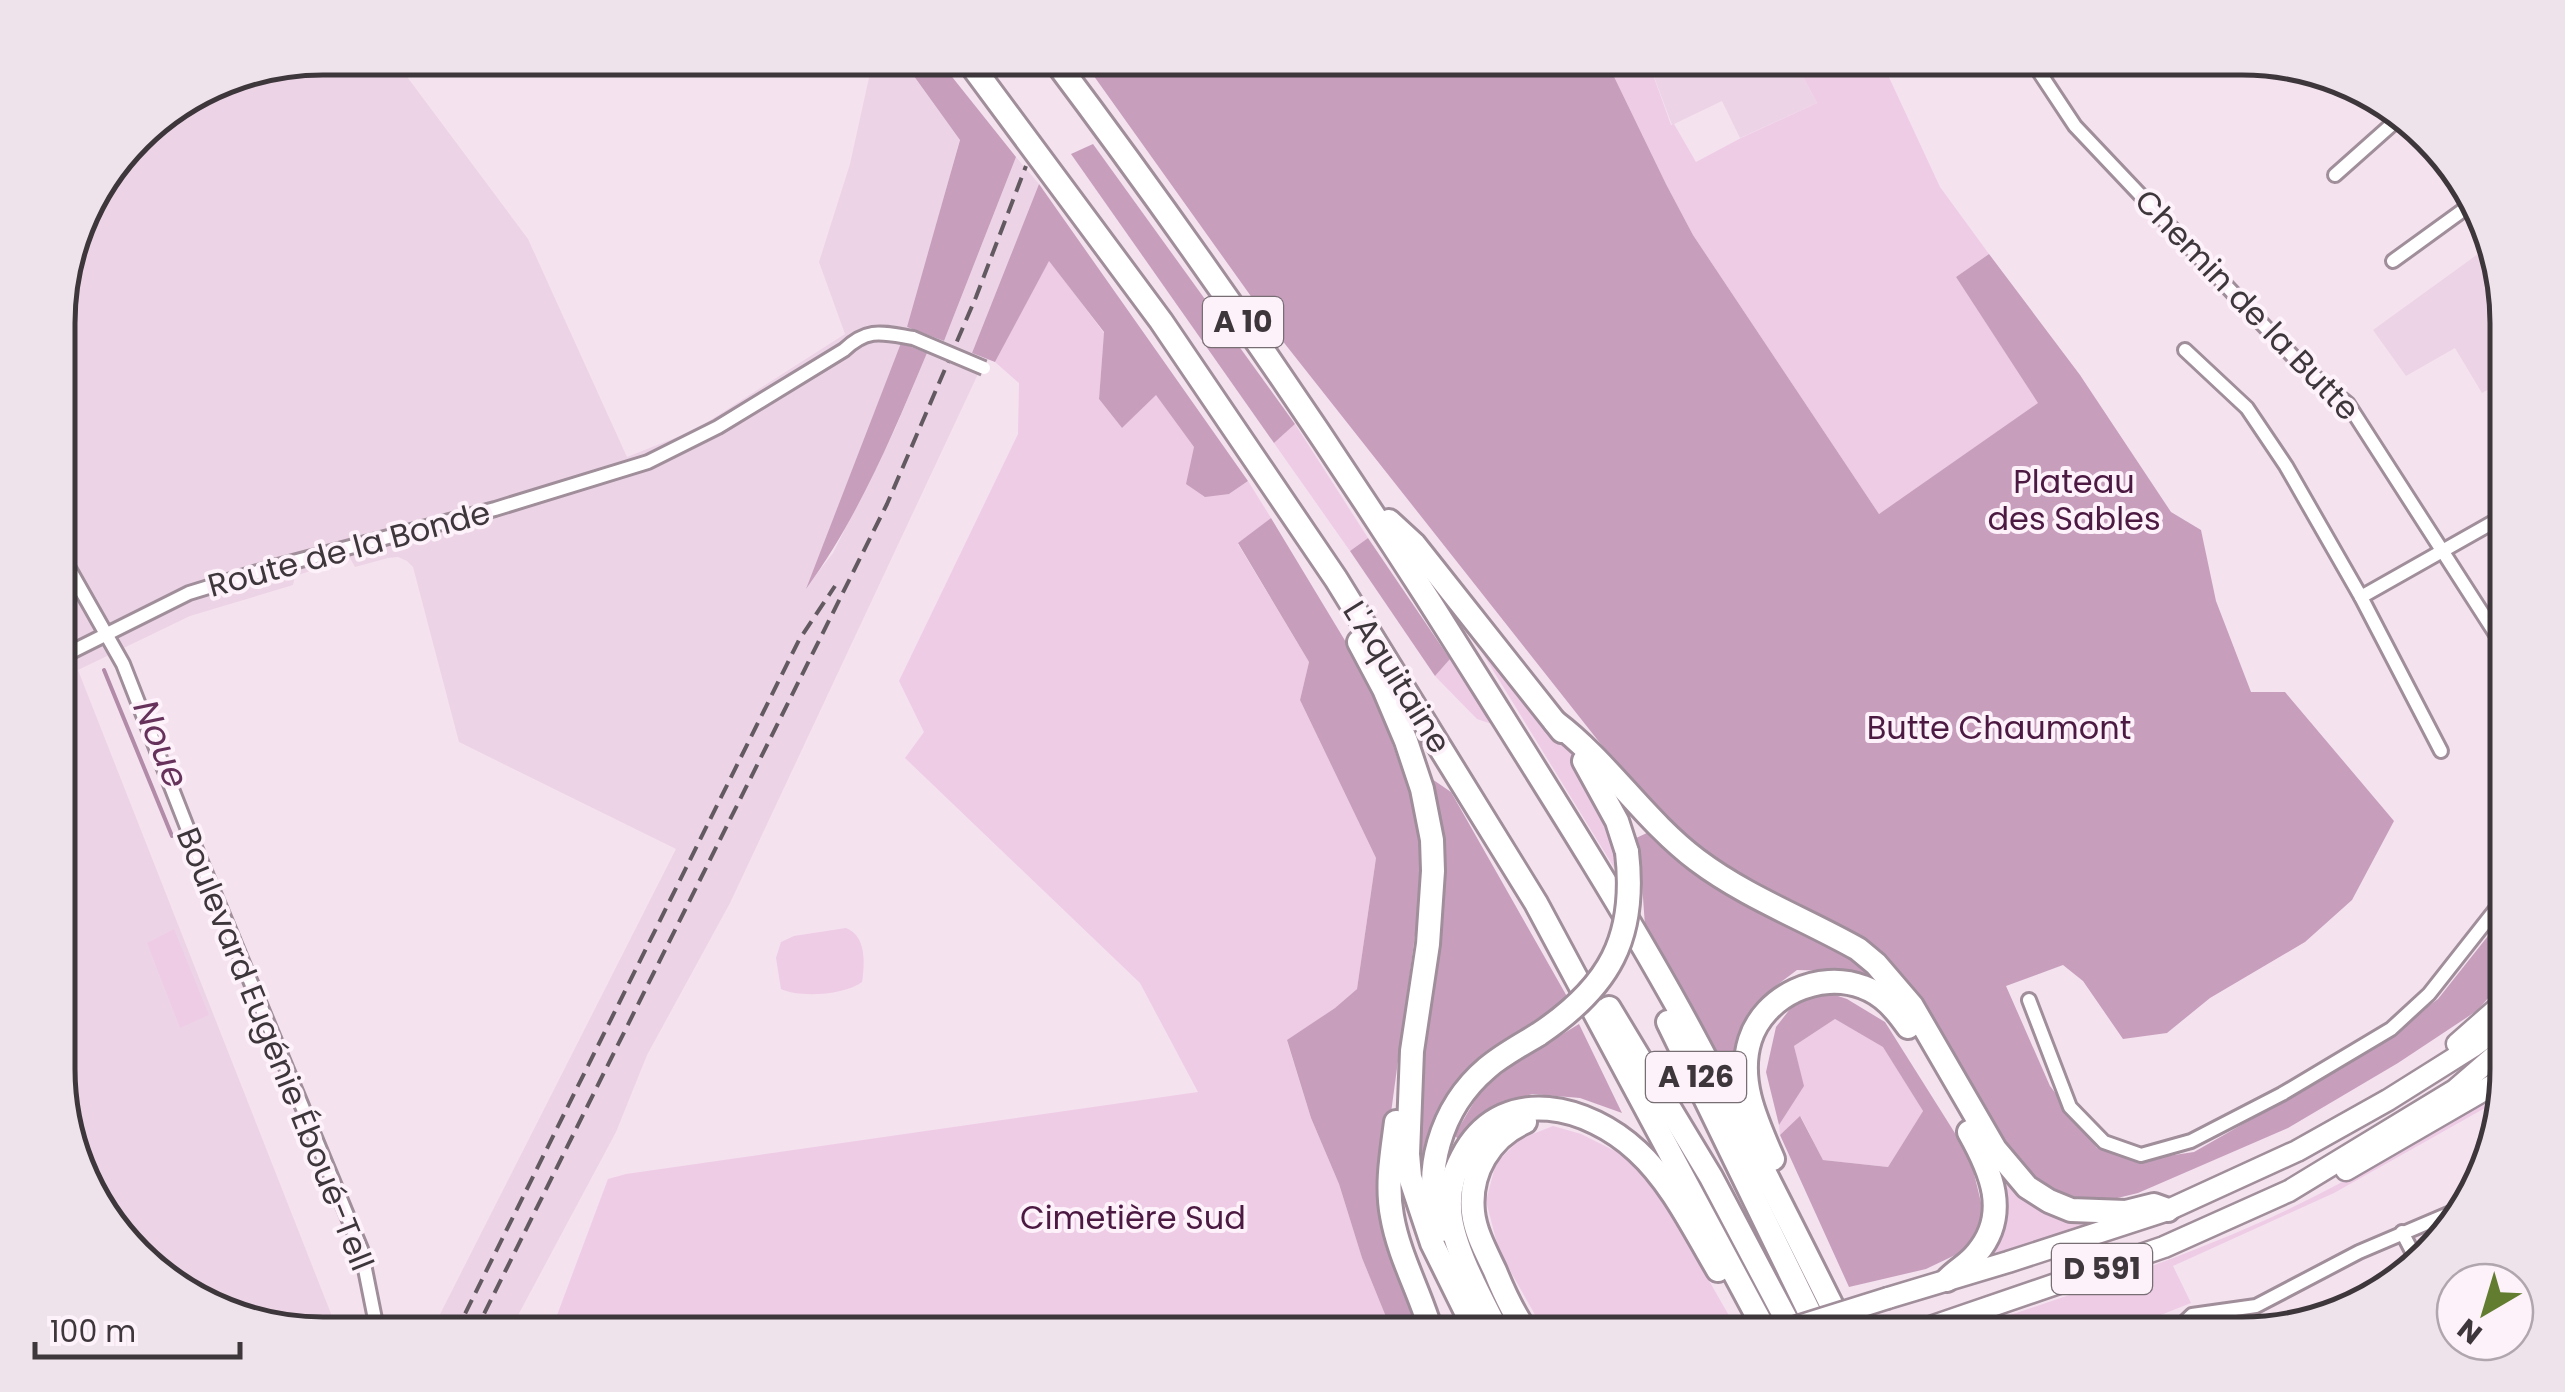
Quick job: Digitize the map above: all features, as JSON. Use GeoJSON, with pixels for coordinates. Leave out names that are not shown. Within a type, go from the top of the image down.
{"type":"FeatureCollection","features":[{"type":"Feature","properties":{"kind":"highway","name":"L'Aquitaine"},"geometry":{"type":"LineString","coordinates":[[979,76],[1161,321],[1336,579],[1536,903],[1760,1316]]}},
{"type":"Feature","properties":{"kind":"highway","name":"L'Aquitaine"},"geometry":{"type":"LineString","coordinates":[[1066,76],[1365,499],[1569,822],[1679,1010],[1837,1316]]}},
{"type":"Feature","properties":{"kind":"highway"},"geometry":{"type":"LineString","coordinates":[[1365,499],[1414,544],[1576,748],[1602,790],[1627,852],[1627,918],[1614,956],[1572,1012],[1509,1052],[1470,1085],[1456,1102],[1437,1148],[1432,1192],[1437,1217],[1472,1290],[1481,1297]]}},
{"type":"Feature","properties":{"kind":"highway"},"geometry":{"type":"LineString","coordinates":[[1336,579],[1343,618],[1384,689],[1406,741],[1430,827],[1433,871],[1428,944],[1412,1051],[1408,1154],[1410,1177],[1432,1243],[1468,1316]]}},
{"type":"Feature","properties":{"kind":"highway"},"geometry":{"type":"LineString","coordinates":[[1555,722],[1577,739],[1664,832],[1696,860],[1733,884],[1858,949],[1876,964],[1912,1006],[1995,1149],[2027,1187],[2049,1202],[2071,1210],[2126,1212],[2154,1206],[2168,1210]]}},
{"type":"Feature","properties":{"kind":"highway","name":"A 126"},"geometry":{"type":"LineString","coordinates":[[1569,822],[1811,1316]]}},
{"type":"Feature","properties":{"kind":"highway","name":"A 126"},"geometry":{"type":"LineString","coordinates":[[1536,903],[1573,952],[1712,1177],[1785,1316]]}},
{"type":"Feature","properties":{"kind":"highway"},"geometry":{"type":"LineString","coordinates":[[1789,1220],[1782,1181],[1750,1101],[1746,1060],[1750,1039],[1762,1018],[1794,990],[1823,982],[1862,986],[1894,1008],[1918,1042],[1980,1153],[1994,1189],[1992,1229],[1978,1252],[1947,1280]]}},
{"type":"Feature","properties":{"kind":"highway"},"geometry":{"type":"LineString","coordinates":[[1412,1051],[1404,1076],[1392,1154],[1390,1202],[1401,1252],[1425,1316]]}},
{"type":"Feature","properties":{"kind":"highway"},"geometry":{"type":"LineString","coordinates":[[1491,1316],[1455,1237],[1450,1187],[1458,1164],[1480,1133],[1507,1114],[1525,1108],[1577,1114],[1616,1134],[1636,1150],[1655,1170],[1743,1316]]}},
{"type":"Feature","properties":{"kind":"highway"},"geometry":{"type":"LineString","coordinates":[[1518,1316],[1478,1233],[1473,1212],[1477,1171],[1502,1134],[1558,1111]]}},
{"type":"Feature","properties":{"kind":"main road"},"geometry":{"type":"LineString","coordinates":[[2406,1088],[2490,1015]]}},
{"type":"Feature","properties":{"kind":"main road","name":"D 591"},"geometry":{"type":"LineString","coordinates":[[1828,1316],[2168,1210],[2297,1151],[2490,1034]]}},
{"type":"Feature","properties":{"kind":"main road","name":"D 591"},"geometry":{"type":"LineString","coordinates":[[1962,1316],[2164,1247],[2289,1191],[2455,1090],[2490,1060]]}},
{"type":"Feature","properties":{"kind":"main road"},"geometry":{"type":"LineString","coordinates":[[2289,1191],[2306,1191],[2353,1167],[2489,1088]]}},
{"type":"Feature","properties":{"kind":"street","name":"Chemin de la Butte"},"geometry":{"type":"LineString","coordinates":[[2042,75],[2076,126],[2304,368],[2348,404],[2490,625]]}},
{"type":"Feature","properties":{"kind":"street"},"geometry":{"type":"LineString","coordinates":[[2335,175],[2391,126]]}},
{"type":"Feature","properties":{"kind":"street"},"geometry":{"type":"LineString","coordinates":[[2394,261],[2463,211]]}},
{"type":"Feature","properties":{"kind":"street","name":"Route de la Bonde"},"geometry":{"type":"LineString","coordinates":[[76,649],[189,592],[524,501],[648,462],[718,427],[844,350],[859,336],[880,332],[913,338],[984,368]]}},
{"type":"Feature","properties":{"kind":"street"},"geometry":{"type":"LineString","coordinates":[[2184,350],[2247,408],[2286,466],[2361,598],[2440,751]]}},
{"type":"Feature","properties":{"kind":"street"},"geometry":{"type":"LineString","coordinates":[[2361,598],[2490,524]]}},
{"type":"Feature","properties":{"kind":"street","name":"Boulevard Eugénie Éboué-Tell"},"geometry":{"type":"LineString","coordinates":[[76,579],[123,664],[362,1249],[375,1317]]}},
{"type":"Feature","properties":{"kind":"street"},"geometry":{"type":"LineString","coordinates":[[2029,1000],[2070,1107],[2104,1142],[2140,1155],[2191,1141],[2282,1094],[2390,1029],[2430,994],[2490,917]]}},
{"type":"Feature","properties":{"kind":"street"},"geometry":{"type":"LineString","coordinates":[[2192,1316],[2256,1306],[2359,1252],[2440,1217]]}},
{"type":"Feature","properties":{"kind":"street"},"geometry":{"type":"LineString","coordinates":[[2402,1232],[2411,1249]]}},
{"type":"Feature","properties":{"kind":"shaded area"},"geometry":{"type":"Polygon","coordinates":[[[1653,75],[1802,75],[1817,103],[1740,138],[1722,101],[1672,125],[1653,75]]]}},
{"type":"Feature","properties":{"kind":"shaded area"},"geometry":{"type":"Polygon","coordinates":[[[307,76],[406,76],[528,239],[627,457],[695,430],[845,334],[819,262],[850,164],[869,76],[915,76],[961,135],[911,318],[808,585],[833,553],[895,429],[927,353],[978,374],[730,903],[647,1055],[616,1132],[517,1317],[439,1317],[676,849],[459,742],[413,567],[398,557],[355,567],[350,558],[295,576],[293,585],[190,616],[78,670],[332,1317],[275,1312],[244,1304],[185,1275],[137,1232],[117,1207],[88,1148],[80,1117],[75,1069],[76,307],[83,259],[101,214],[126,172],[160,137],[185,117],[228,94],[259,83],[307,76]]]}},
{"type":"Feature","properties":{"kind":"shaded area"},"geometry":{"type":"Polygon","coordinates":[[[1016,157],[1039,184],[972,353],[944,341],[1016,157]]]}},
{"type":"Feature","properties":{"kind":"shaded area"},"geometry":{"type":"Polygon","coordinates":[[[2480,253],[2488,291],[2490,389],[2482,393],[2455,348],[2406,376],[2373,330],[2480,253]]]}},
{"type":"Feature","properties":{"kind":"green space"},"geometry":{"type":"Polygon","coordinates":[[[1613,75],[1653,75],[1671,125],[1674,124],[1696,162],[1817,103],[1802,75],[1888,75],[1940,187],[1989,254],[1956,277],[2039,403],[1879,514],[1693,235],[1613,75]]]}},
{"type":"Feature","properties":{"kind":"green space","name":"Butte Chaumont"},"geometry":{"type":"Polygon","coordinates":[[[1613,75],[1693,235],[1879,514],[2038,403],[1956,277],[1989,254],[2080,375],[2171,512],[2201,530],[2216,601],[2251,692],[2285,692],[2394,821],[2352,900],[2305,942],[2210,998],[2167,1033],[2123,1039],[2083,981],[2063,965],[2006,986],[2050,1086],[2097,1148],[2134,1161],[2194,1152],[2341,1068],[2438,999],[2490,933],[2490,996],[2478,1010],[2398,1063],[2288,1128],[2138,1193],[2093,1204],[2060,1197],[2032,1182],[2011,1157],[1885,956],[1737,873],[1682,835],[1615,762],[1285,344],[1094,76],[1613,75]]]}},
{"type":"Feature","properties":{"kind":"green space"},"geometry":{"type":"Polygon","coordinates":[[[914,76],[951,76],[1016,157],[944,341],[907,327],[960,140],[914,76]]]}},
{"type":"Feature","properties":{"kind":"green space"},"geometry":{"type":"Polygon","coordinates":[[[1093,144],[1295,424],[1274,443],[1071,154],[1093,144]]]}},
{"type":"Feature","properties":{"kind":"green space"},"geometry":{"type":"Polygon","coordinates":[[[1039,184],[1248,481],[1229,494],[1205,497],[1186,484],[1194,447],[1156,395],[1122,428],[1099,399],[1104,332],[1049,261],[995,362],[972,353],[1039,184]]]}},
{"type":"Feature","properties":{"kind":"green space","name":"Cimetière Sud"},"geometry":{"type":"Polygon","coordinates":[[[1049,260],[1104,333],[1099,399],[1122,428],[1156,394],[1229,494],[1248,481],[1271,518],[1238,544],[1309,662],[1300,700],[1376,858],[1357,989],[1287,1041],[1311,1118],[1386,1316],[556,1317],[608,1179],[1198,1092],[1140,983],[905,758],[924,732],[899,681],[1018,434],[1019,383],[995,362],[1049,260]]]}},
{"type":"Feature","properties":{"kind":"green space"},"geometry":{"type":"Polygon","coordinates":[[[901,343],[927,353],[858,504],[806,589],[901,343]]]}},
{"type":"Feature","properties":{"kind":"green space"},"geometry":{"type":"Polygon","coordinates":[[[1295,424],[1368,538],[1350,551],[1274,443],[1295,424]]]}},
{"type":"Feature","properties":{"kind":"green space"},"geometry":{"type":"Polygon","coordinates":[[[1271,518],[1370,682],[1419,818],[1423,876],[1388,1135],[1421,1316],[1386,1316],[1311,1118],[1287,1040],[1357,989],[1376,858],[1300,700],[1309,662],[1238,543],[1271,518]]]}},
{"type":"Feature","properties":{"kind":"green space"},"geometry":{"type":"Polygon","coordinates":[[[1368,538],[1450,659],[1435,676],[1350,551],[1368,538]]]}},
{"type":"Feature","properties":{"kind":"green space"},"geometry":{"type":"Polygon","coordinates":[[[1464,623],[1578,764],[1608,821],[1618,874],[1464,623]]]}},
{"type":"Feature","properties":{"kind":"green space"},"geometry":{"type":"Polygon","coordinates":[[[1450,659],[1492,724],[1477,719],[1435,676],[1450,659]]]}},
{"type":"Feature","properties":{"kind":"green space"},"geometry":{"type":"Polygon","coordinates":[[[1432,779],[1451,792],[1569,1000],[1482,1062],[1425,1195],[1415,1163],[1424,1050],[1442,918],[1441,829],[1432,800],[1432,779]]]}},
{"type":"Feature","properties":{"kind":"green space"},"geometry":{"type":"Polygon","coordinates":[[[1649,832],[1680,861],[1877,972],[1898,999],[1835,971],[1797,970],[1773,988],[1750,1015],[1740,1043],[1734,1084],[1645,926],[1641,869],[1634,839],[1649,832]]]}},
{"type":"Feature","properties":{"kind":"green space"},"geometry":{"type":"Polygon","coordinates":[[[846,928],[861,943],[862,982],[822,994],[781,989],[776,958],[781,942],[794,936],[846,928]]]}},
{"type":"Feature","properties":{"kind":"green space"},"geometry":{"type":"Polygon","coordinates":[[[174,929],[209,1015],[180,1028],[147,943],[174,929]]]}},
{"type":"Feature","properties":{"kind":"green space"},"geometry":{"type":"Polygon","coordinates":[[[1808,986],[1847,999],[1885,1022],[1970,1157],[1985,1219],[1972,1247],[1926,1269],[1849,1287],[1780,1135],[1800,1116],[1823,1160],[1888,1167],[1923,1111],[1883,1047],[1835,1019],[1794,1046],[1804,1086],[1779,1125],[1766,1072],[1776,1027],[1808,986]]]}},
{"type":"Feature","properties":{"kind":"green space"},"geometry":{"type":"Polygon","coordinates":[[[1835,1019],[1883,1046],[1923,1111],[1888,1167],[1823,1160],[1801,1117],[1780,1135],[1779,1125],[1803,1086],[1794,1046],[1835,1019]]]}},
{"type":"Feature","properties":{"kind":"green space"},"geometry":{"type":"Polygon","coordinates":[[[1579,1024],[1622,1113],[1580,1098],[1532,1094],[1493,1107],[1463,1141],[1454,1136],[1481,1090],[1517,1062],[1579,1024]]]}},
{"type":"Feature","properties":{"kind":"green space"},"geometry":{"type":"Polygon","coordinates":[[[2487,1101],[2486,1107],[2334,1193],[2173,1266],[2191,1303],[2158,1316],[2007,1316],[2207,1245],[2289,1209],[2487,1101]]]}},
{"type":"Feature","properties":{"kind":"green space"},"geometry":{"type":"Polygon","coordinates":[[[1553,1126],[1581,1134],[1621,1154],[1654,1185],[1729,1316],[1536,1316],[1499,1251],[1486,1201],[1496,1163],[1520,1139],[1553,1126]]]}},
{"type":"Feature","properties":{"kind":"green space"},"geometry":{"type":"Polygon","coordinates":[[[1996,1163],[2102,1222],[1981,1261],[1996,1163]]]}},
{"type":"Feature","properties":{"kind":"waterway","name":"Noue"},"geometry":{"type":"LineString","coordinates":[[104,670],[172,836]]}},
{"type":"Feature","properties":{"kind":"railway"},"geometry":{"type":"LineString","coordinates":[[483,1317],[887,504],[976,297],[1026,166]]}},
{"type":"Feature","properties":{"kind":"railway"},"geometry":{"type":"LineString","coordinates":[[463,1317],[799,640],[835,586]]}},
{"type":"Feature","properties":{"kind":"park label","name":"Plateau des Sables"},"geometry":{"type":"Point","coordinates":[2074,500]}}]}
